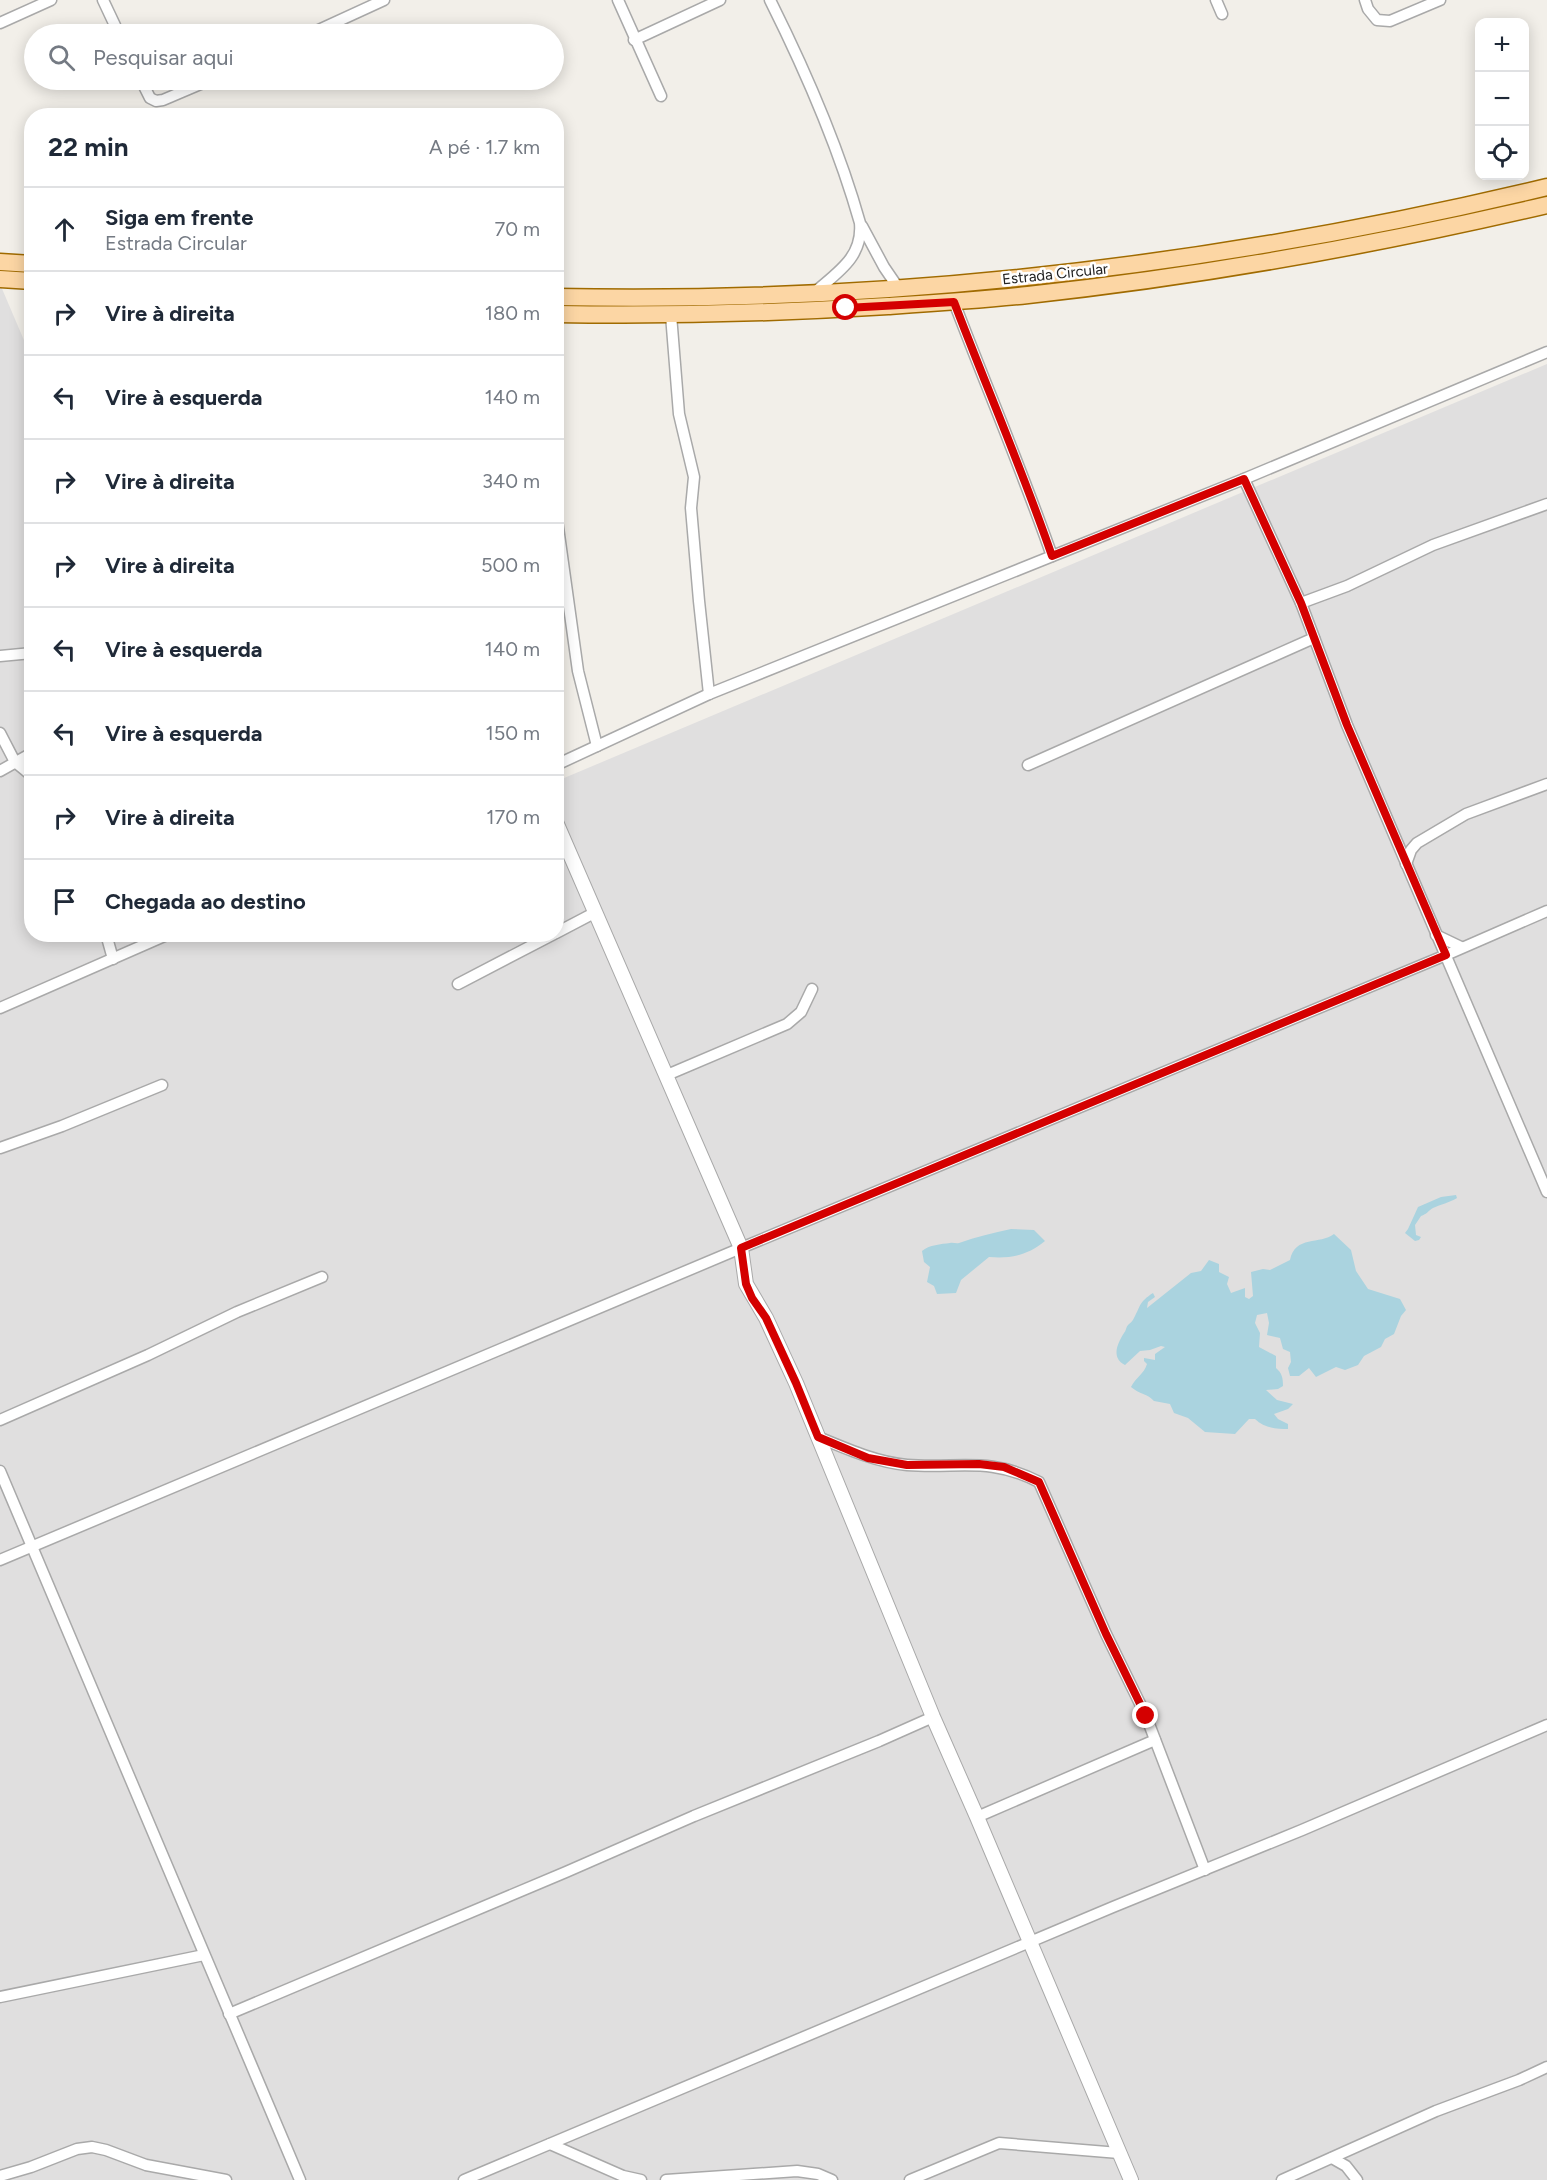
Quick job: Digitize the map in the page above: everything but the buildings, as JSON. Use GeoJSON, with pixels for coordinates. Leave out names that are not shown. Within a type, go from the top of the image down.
{"type":"FeatureCollection","features":[{"type":"Feature","properties":{"kind":"main road","name":"Estrada Circular"},"geometry":{"type":"LineString","coordinates":[[564,297],[649,299],[812,294],[1024,278],[1181,259],[1371,226],[1547,187]]}},
{"type":"Feature","properties":{"kind":"main road","name":"Estrada Circular"},"geometry":{"type":"LineString","coordinates":[[564,314],[671,315],[954,302],[1027,296],[1180,276],[1376,242],[1547,205]]}},
{"type":"Feature","properties":{"kind":"main road"},"geometry":{"type":"LineString","coordinates":[[0,262],[24,264]]}},
{"type":"Feature","properties":{"kind":"main road"},"geometry":{"type":"LineString","coordinates":[[0,279],[24,280]]}},
{"type":"Feature","properties":{"kind":"street"},"geometry":{"type":"LineString","coordinates":[[0,23],[51,0]]}},
{"type":"Feature","properties":{"kind":"street"},"geometry":{"type":"LineString","coordinates":[[103,0],[115,24]]}},
{"type":"Feature","properties":{"kind":"street"},"geometry":{"type":"LineString","coordinates":[[332,24],[384,0]]}},
{"type":"Feature","properties":{"kind":"street"},"geometry":{"type":"LineString","coordinates":[[618,0],[661,96]]}},
{"type":"Feature","properties":{"kind":"street"},"geometry":{"type":"LineString","coordinates":[[634,40],[720,0]]}},
{"type":"Feature","properties":{"kind":"street"},"geometry":{"type":"LineString","coordinates":[[770,0],[821,110],[860,223],[899,289]]}},
{"type":"Feature","properties":{"kind":"street"},"geometry":{"type":"LineString","coordinates":[[1216,0],[1222,14]]}},
{"type":"Feature","properties":{"kind":"street"},"geometry":{"type":"LineString","coordinates":[[1365,0],[1368,9],[1377,20],[1390,21],[1440,0]]}},
{"type":"Feature","properties":{"kind":"street"},"geometry":{"type":"LineString","coordinates":[[146,90],[150,98],[156,101],[186,90]]}},
{"type":"Feature","properties":{"kind":"street"},"geometry":{"type":"LineString","coordinates":[[812,294],[840,270],[859,246],[860,223]]}},
{"type":"Feature","properties":{"kind":"street"},"geometry":{"type":"LineString","coordinates":[[954,302],[986,386],[1005,426],[1052,556]]}},
{"type":"Feature","properties":{"kind":"street"},"geometry":{"type":"LineString","coordinates":[[671,315],[679,414],[694,477],[691,508],[709,694]]}},
{"type":"Feature","properties":{"kind":"street"},"geometry":{"type":"LineString","coordinates":[[564,761],[709,694],[1244,479],[1547,352]]}},
{"type":"Feature","properties":{"kind":"street"},"geometry":{"type":"LineString","coordinates":[[1244,479],[1301,603],[1347,725],[1547,1192]]}},
{"type":"Feature","properties":{"kind":"street"},"geometry":{"type":"LineString","coordinates":[[1301,603],[1325,595],[1433,545],[1547,504]]}},
{"type":"Feature","properties":{"kind":"street"},"geometry":{"type":"LineString","coordinates":[[564,570],[578,671],[597,746]]}},
{"type":"Feature","properties":{"kind":"street"},"geometry":{"type":"LineString","coordinates":[[1028,765],[1314,638]]}},
{"type":"Feature","properties":{"kind":"street"},"geometry":{"type":"LineString","coordinates":[[0,656],[24,654]]}},
{"type":"Feature","properties":{"kind":"street"},"geometry":{"type":"LineString","coordinates":[[0,733],[15,762],[24,769]]}},
{"type":"Feature","properties":{"kind":"street"},"geometry":{"type":"LineString","coordinates":[[0,771],[24,757]]}},
{"type":"Feature","properties":{"kind":"street"},"geometry":{"type":"LineString","coordinates":[[1406,864],[1411,850],[1417,843],[1466,814],[1547,784]]}},
{"type":"Feature","properties":{"kind":"street"},"geometry":{"type":"LineString","coordinates":[[564,840],[741,1248],[746,1284],[752,1298],[766,1318],[796,1383],[933,1718],[1131,2180]]}},
{"type":"Feature","properties":{"kind":"street"},"geometry":{"type":"LineString","coordinates":[[0,1560],[741,1248],[1446,955],[1547,910]]}},
{"type":"Feature","properties":{"kind":"street"},"geometry":{"type":"LineString","coordinates":[[564,929],[596,912]]}},
{"type":"Feature","properties":{"kind":"street"},"geometry":{"type":"LineString","coordinates":[[1436,935],[1461,947]]}},
{"type":"Feature","properties":{"kind":"street"},"geometry":{"type":"LineString","coordinates":[[108,942],[113,959]]}},
{"type":"Feature","properties":{"kind":"street"},"geometry":{"type":"LineString","coordinates":[[0,1008],[151,942]]}},
{"type":"Feature","properties":{"kind":"street"},"geometry":{"type":"LineString","coordinates":[[458,984],[539,942]]}},
{"type":"Feature","properties":{"kind":"street"},"geometry":{"type":"LineString","coordinates":[[667,1075],[787,1024],[801,1012],[813,989]]}},
{"type":"Feature","properties":{"kind":"street"},"geometry":{"type":"LineString","coordinates":[[0,1148],[62,1126],[162,1085]]}},
{"type":"Feature","properties":{"kind":"street"},"geometry":{"type":"LineString","coordinates":[[0,1420],[148,1355],[237,1312],[322,1277]]}},
{"type":"Feature","properties":{"kind":"street"},"geometry":{"type":"LineString","coordinates":[[818,1437],[868,1458],[907,1465],[979,1464],[1004,1467],[1039,1482],[1155,1740],[1205,1870]]}},
{"type":"Feature","properties":{"kind":"street"},"geometry":{"type":"LineString","coordinates":[[0,1472],[300,2180]]}},
{"type":"Feature","properties":{"kind":"street"},"geometry":{"type":"LineString","coordinates":[[229,2014],[694,1816],[933,1718]]}},
{"type":"Feature","properties":{"kind":"street"},"geometry":{"type":"LineString","coordinates":[[464,2180],[1547,1725]]}},
{"type":"Feature","properties":{"kind":"street"},"geometry":{"type":"LineString","coordinates":[[977,1817],[1155,1740]]}},
{"type":"Feature","properties":{"kind":"street"},"geometry":{"type":"LineString","coordinates":[[0,1997],[204,1955]]}},
{"type":"Feature","properties":{"kind":"street"},"geometry":{"type":"LineString","coordinates":[[1282,2180],[1436,2111],[1520,2080],[1547,2067]]}},
{"type":"Feature","properties":{"kind":"street"},"geometry":{"type":"LineString","coordinates":[[910,2180],[999,2143],[1119,2153]]}},
{"type":"Feature","properties":{"kind":"street"},"geometry":{"type":"LineString","coordinates":[[550,2144],[623,2176],[641,2180]]}},
{"type":"Feature","properties":{"kind":"street"},"geometry":{"type":"LineString","coordinates":[[0,2176],[77,2149],[92,2147],[146,2165],[226,2180]]}},
{"type":"Feature","properties":{"kind":"street"},"geometry":{"type":"LineString","coordinates":[[1332,2158],[1346,2166],[1357,2180]]}},
{"type":"Feature","properties":{"kind":"street"},"geometry":{"type":"LineString","coordinates":[[666,2180],[797,2171],[818,2174],[832,2180]]}},
{"type":"Feature","properties":{"kind":"shaded area"},"geometry":{"type":"Polygon","coordinates":[[[0,284],[24,340],[24,942],[564,942],[564,778],[1547,364],[1547,2180],[0,2180],[0,284]]]}},
{"type":"Feature","properties":{"kind":"water"},"geometry":{"type":"Polygon","coordinates":[[[1456,1195],[1457,1198],[1421,1216],[1415,1225],[1416,1235],[1421,1237],[1419,1240],[1415,1241],[1405,1233],[1418,1207],[1441,1197],[1456,1195]]]}},
{"type":"Feature","properties":{"kind":"water"},"geometry":{"type":"Polygon","coordinates":[[[1011,1229],[1034,1230],[1045,1241],[1019,1255],[989,1257],[961,1280],[956,1293],[937,1294],[934,1286],[927,1282],[930,1267],[924,1262],[922,1251],[925,1249],[939,1244],[959,1243],[1011,1229]]]}},
{"type":"Feature","properties":{"kind":"water"},"geometry":{"type":"Polygon","coordinates":[[[1334,1234],[1351,1250],[1356,1271],[1368,1289],[1400,1299],[1406,1310],[1394,1334],[1385,1339],[1381,1347],[1364,1356],[1358,1365],[1345,1370],[1336,1367],[1316,1377],[1309,1368],[1299,1376],[1290,1376],[1288,1368],[1291,1362],[1290,1352],[1283,1349],[1280,1338],[1267,1335],[1269,1323],[1267,1313],[1257,1315],[1255,1323],[1260,1333],[1259,1347],[1276,1356],[1276,1368],[1283,1381],[1283,1386],[1278,1389],[1266,1390],[1277,1400],[1293,1404],[1288,1409],[1274,1414],[1288,1424],[1288,1429],[1271,1427],[1255,1419],[1249,1419],[1235,1434],[1205,1432],[1188,1418],[1174,1413],[1170,1404],[1154,1401],[1131,1387],[1146,1367],[1144,1358],[1155,1360],[1155,1354],[1165,1347],[1140,1351],[1125,1365],[1118,1359],[1118,1346],[1127,1326],[1148,1296],[1153,1293],[1155,1297],[1148,1302],[1147,1308],[1191,1273],[1201,1271],[1209,1260],[1219,1264],[1219,1272],[1229,1277],[1227,1284],[1231,1293],[1245,1288],[1245,1297],[1249,1299],[1253,1296],[1251,1272],[1270,1270],[1290,1260],[1293,1252],[1302,1244],[1334,1234]]]}},
{"type":"Feature","properties":{"kind":"route"},"geometry":{"type":"LineString","coordinates":[[846,308],[954,302],[986,386],[1005,426],[1052,556],[1244,479],[1301,603],[1347,725],[1446,955],[741,1248],[746,1284],[752,1298],[766,1318],[818,1437],[868,1458],[907,1465],[979,1464],[1004,1467],[1039,1482],[1106,1634],[1146,1716]]}}]}
